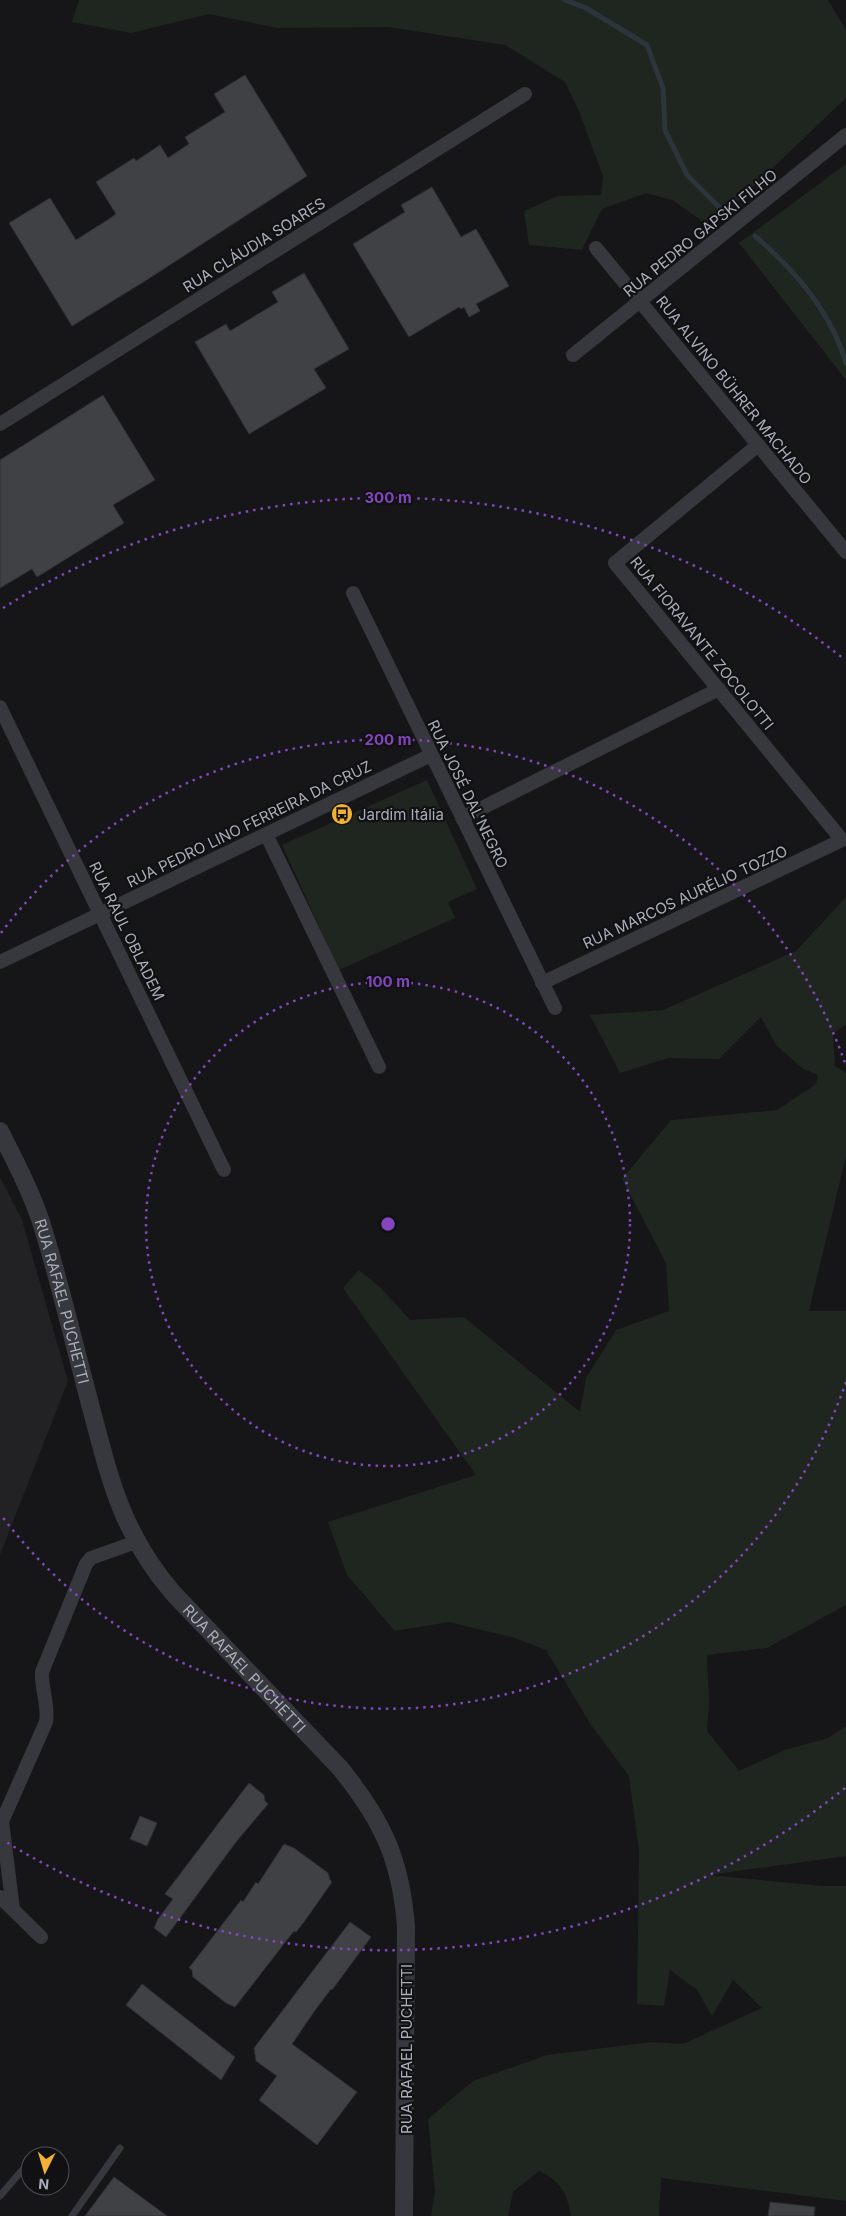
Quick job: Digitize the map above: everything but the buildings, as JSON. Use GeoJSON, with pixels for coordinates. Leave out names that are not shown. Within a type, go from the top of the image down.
{"type":"FeatureCollection","features":[{"type":"Feature","properties":{"kind":"street","name":"RUA CLÁUDIA SOARES"},"geometry":{"type":"LineString","coordinates":[[0,424],[525,94]]}},
{"type":"Feature","properties":{"kind":"street","name":"RUA PEDRO GAPSKI FILHO"},"geometry":{"type":"LineString","coordinates":[[573,355],[846,135]]}},
{"type":"Feature","properties":{"kind":"street","name":"RUA ALVINO BÜHRER MACHADO"},"geometry":{"type":"LineString","coordinates":[[596,248],[846,552]]}},
{"type":"Feature","properties":{"kind":"street","name":"RUA FIORAVANTE ZOCOLOTTI"},"geometry":{"type":"LineString","coordinates":[[758,445],[615,563],[842,840]]}},
{"type":"Feature","properties":{"kind":"street","name":"RUA JOSÉ DAL'NEGRO"},"geometry":{"type":"LineString","coordinates":[[353,593],[555,1008]]}},
{"type":"Feature","properties":{"kind":"street"},"geometry":{"type":"LineString","coordinates":[[462,818],[719,689]]}},
{"type":"Feature","properties":{"kind":"street","name":"RUA RAUL OBLADEM"},"geometry":{"type":"LineString","coordinates":[[0,707],[224,1170]]}},
{"type":"Feature","properties":{"kind":"street","name":"RUA PEDRO LINO FERREIRA DA CRUZ"},"geometry":{"type":"LineString","coordinates":[[0,962],[431,755]]}},
{"type":"Feature","properties":{"kind":"street"},"geometry":{"type":"LineString","coordinates":[[266,834],[379,1067]]}},
{"type":"Feature","properties":{"kind":"street","name":"RUA MARCOS AURÉLIO TOZZO"},"geometry":{"type":"LineString","coordinates":[[542,983],[842,840]]}},
{"type":"Feature","properties":{"kind":"street","name":"RUA RAFAEL PUCHETTI"},"geometry":{"type":"LineString","coordinates":[[2,1144],[39,1215],[106,1467],[123,1518],[136,1542],[156,1574],[173,1593],[340,1768],[363,1796],[388,1842],[404,1898],[406,1926],[404,2216]]}},
{"type":"Feature","properties":{"kind":"street"},"geometry":{"type":"LineString","coordinates":[[12,1909],[1,1824],[46,1722],[48,1713],[42,1672],[86,1564],[91,1558],[136,1542]]}},
{"type":"Feature","properties":{"kind":"street"},"geometry":{"type":"LineString","coordinates":[[0,1896],[41,1937]]}},
{"type":"Feature","properties":{"kind":"lane"},"geometry":{"type":"LineString","coordinates":[[72,2216],[120,2148]]}},
{"type":"Feature","properties":{"kind":"lane"},"geometry":{"type":"LineString","coordinates":[[0,2196],[20,2173]]}},
{"type":"Feature","properties":{"kind":"shaded area"},"geometry":{"type":"Polygon","coordinates":[[[79,0],[828,0],[846,30],[846,98],[711,227],[672,200],[646,193],[602,209],[582,250],[529,245],[524,211],[558,196],[601,195],[603,176],[578,109],[565,82],[505,45],[388,27],[278,28],[209,14],[131,33],[72,22],[79,0]]]}},
{"type":"Feature","properties":{"kind":"shaded area"},"geometry":{"type":"Polygon","coordinates":[[[846,164],[846,380],[739,243],[846,164]]]}},
{"type":"Feature","properties":{"kind":"shaded area"},"geometry":{"type":"Polygon","coordinates":[[[427,780],[477,889],[448,902],[455,918],[339,970],[282,845],[427,780]]]}},
{"type":"Feature","properties":{"kind":"shaded area"},"geometry":{"type":"Polygon","coordinates":[[[846,897],[846,1024],[833,1034],[835,1066],[846,1073],[846,1156],[809,1311],[846,1311],[846,1605],[767,1648],[707,1655],[709,1702],[707,1731],[739,1771],[785,1750],[828,1738],[846,1726],[846,1856],[709,1875],[822,1886],[846,1886],[846,2201],[661,2178],[659,2216],[571,2216],[562,2189],[553,2179],[539,2171],[513,2192],[508,2216],[431,2216],[435,2192],[428,2119],[473,2081],[547,2055],[652,2042],[683,2044],[762,2008],[733,1980],[712,2016],[697,1990],[670,1970],[664,2006],[637,2004],[639,1852],[629,1776],[591,1725],[546,1650],[515,1638],[449,1622],[395,1631],[347,1575],[328,1522],[476,1475],[343,1288],[359,1270],[381,1288],[410,1320],[464,1317],[580,1412],[586,1378],[616,1330],[669,1311],[666,1263],[622,1179],[671,1120],[777,1110],[816,1084],[818,1075],[803,1069],[776,1045],[761,1017],[719,1059],[668,1058],[620,1073],[590,1015],[663,1010],[796,951],[846,897]]]}},
{"type":"Feature","properties":{"kind":"shaded area"},"geometry":{"type":"Polygon","coordinates":[[[0,1177],[22,1220],[68,1381],[0,1555],[0,1177]]]}},
{"type":"Feature","properties":{"kind":"waterway"},"geometry":{"type":"LineString","coordinates":[[565,0],[586,8],[647,45],[663,88],[665,130],[687,175],[722,210]]}},
{"type":"Feature","properties":{"kind":"waterway"},"geometry":{"type":"LineString","coordinates":[[755,236],[784,263],[810,293],[831,326],[846,363]]}},
{"type":"Feature","properties":{"kind":"place","name":"Jardim Itália"},"geometry":{"type":"Point","coordinates":[342,814]}}]}
